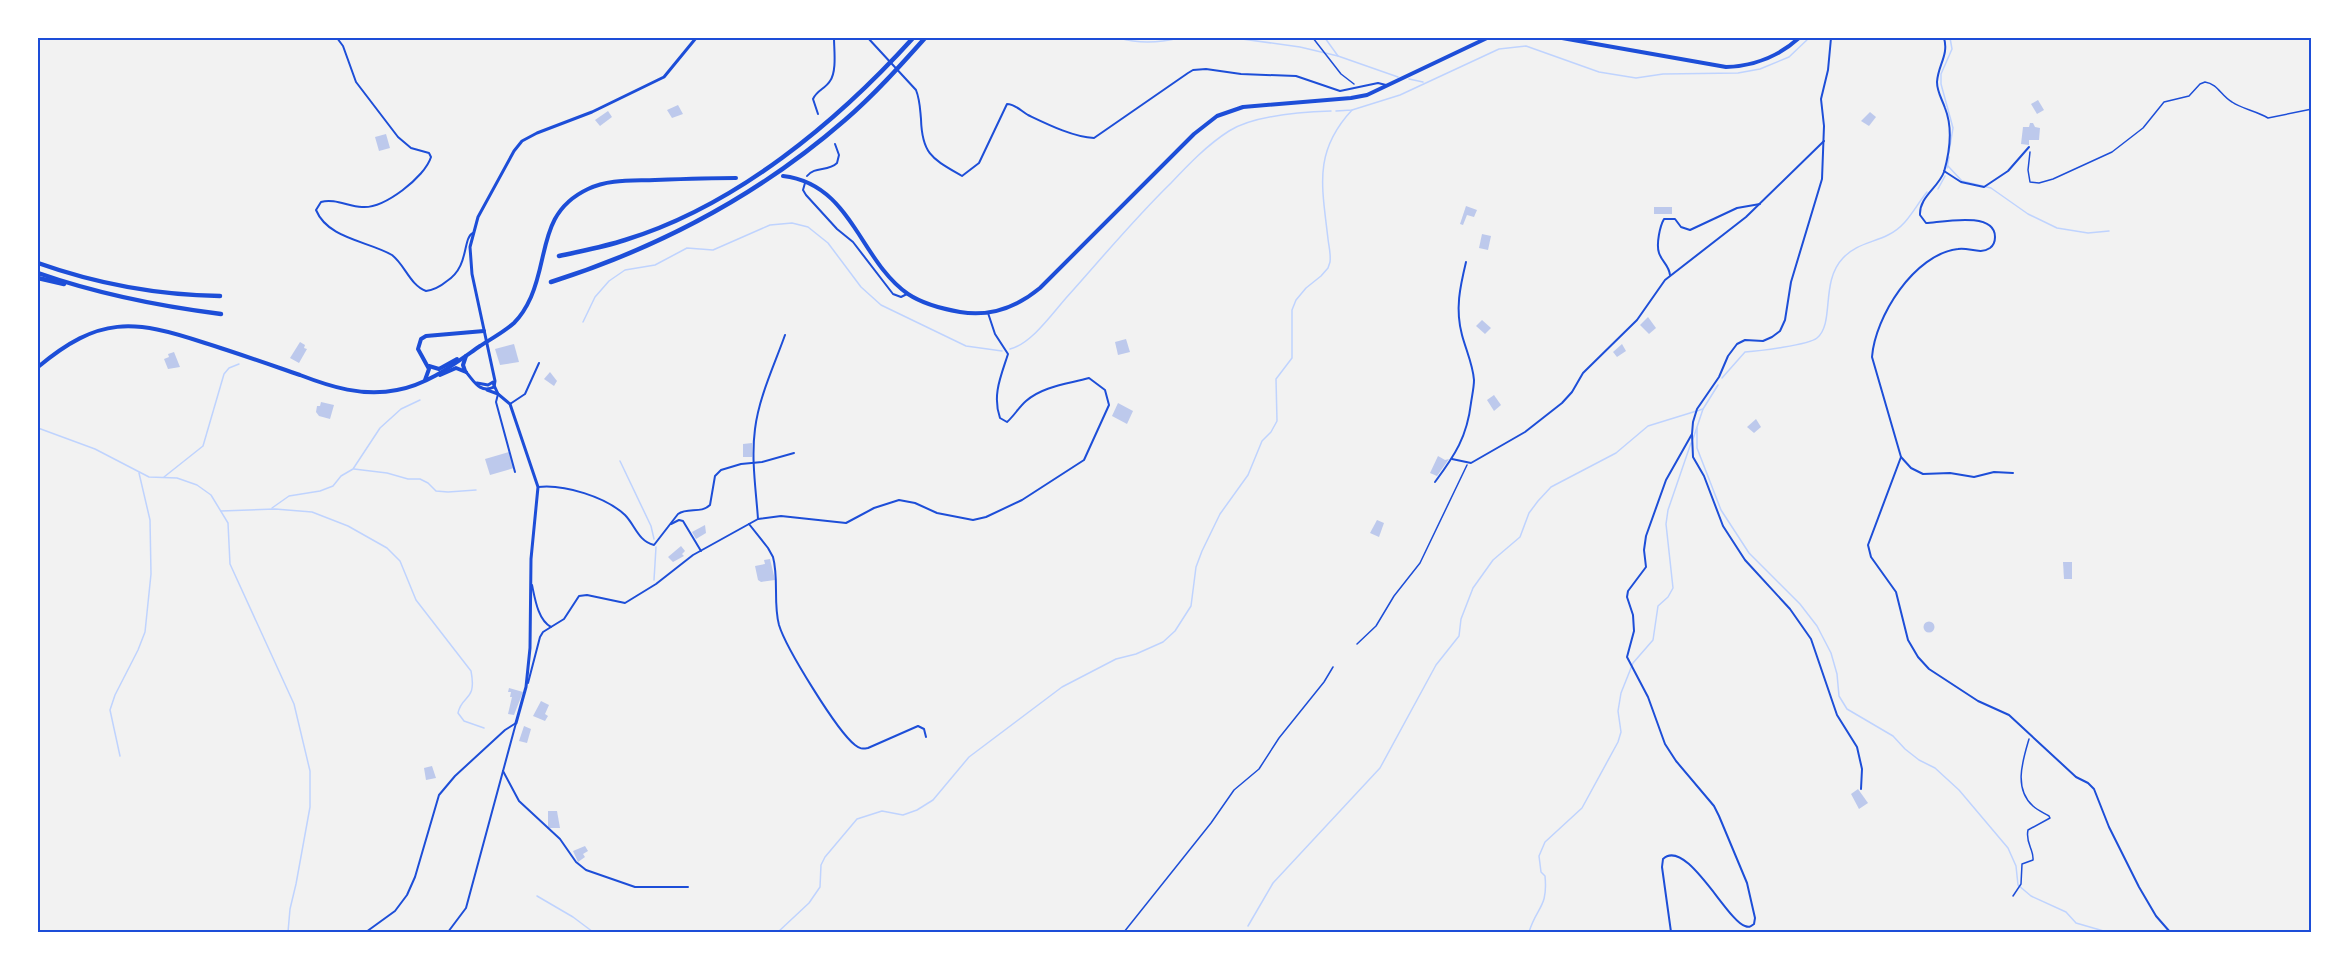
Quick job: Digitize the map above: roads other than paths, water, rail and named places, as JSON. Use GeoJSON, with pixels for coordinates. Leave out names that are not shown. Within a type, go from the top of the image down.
{"type":"FeatureCollection","features":[{"type":"Feature","properties":{"kind":"highway"},"geometry":{"type":"LineString","coordinates":[[559,256],[626,240],[682,218],[730,191],[764,170],[841,111],[913,38]]}},
{"type":"Feature","properties":{"kind":"highway"},"geometry":{"type":"LineString","coordinates":[[551,282],[687,228],[736,199],[805,152],[846,119],[925,38]]}},
{"type":"Feature","properties":{"kind":"highway"},"geometry":{"type":"LineString","coordinates":[[38,263],[107,284],[136,290],[184,296],[220,296]]}},
{"type":"Feature","properties":{"kind":"highway"},"geometry":{"type":"LineString","coordinates":[[38,273],[98,293],[150,304],[220,314]]}},
{"type":"Feature","properties":{"kind":"highway"},"geometry":{"type":"LineString","coordinates":[[38,278],[53,283],[71,284]]}},
{"type":"Feature","properties":{"kind":"main road"},"geometry":{"type":"LineString","coordinates":[[783,176],[804,180],[831,197],[892,279],[907,294],[927,303],[966,313],[988,313],[1016,304],[1040,288],[1194,134],[1217,116],[1243,108],[1359,98],[1487,38]]}},
{"type":"Feature","properties":{"kind":"main road"},"geometry":{"type":"LineString","coordinates":[[1562,38],[1726,67],[1748,65],[1765,60],[1784,50],[1799,38]]}},
{"type":"Feature","properties":{"kind":"main road"},"geometry":{"type":"LineString","coordinates":[[38,367],[67,344],[86,335],[105,329],[136,325],[172,332],[331,386],[357,391],[395,391],[436,375],[508,328],[524,310],[534,289],[552,224],[565,206],[582,192],[598,185],[626,181],[736,178]]}},
{"type":"Feature","properties":{"kind":"main road"},"geometry":{"type":"LineString","coordinates":[[423,382],[429,374],[428,366],[418,349],[423,337],[483,331]]}},
{"type":"Feature","properties":{"kind":"main road"},"geometry":{"type":"LineString","coordinates":[[428,366],[439,369],[467,355]]}},
{"type":"Feature","properties":{"kind":"main road"},"geometry":{"type":"LineString","coordinates":[[466,372],[463,365],[467,355]]}},
{"type":"Feature","properties":{"kind":"main road"},"geometry":{"type":"LineString","coordinates":[[436,375],[456,368],[466,372]]}},
{"type":"Feature","properties":{"kind":"street"},"geometry":{"type":"LineString","coordinates":[[337,38],[343,46],[356,82],[398,137],[411,148],[429,153],[431,157],[416,178],[402,191],[391,197],[364,208],[321,202],[316,210],[319,217],[330,228],[392,255],[417,286],[426,291],[443,284],[459,272],[464,262],[467,238],[473,233]]}},
{"type":"Feature","properties":{"kind":"street"},"geometry":{"type":"LineString","coordinates":[[515,472],[496,402],[494,377],[470,261],[473,233],[478,217],[522,141],[560,123],[592,112],[664,77],[696,38]]}},
{"type":"Feature","properties":{"kind":"street"},"geometry":{"type":"LineString","coordinates":[[818,114],[813,99],[832,77],[834,38]]}},
{"type":"Feature","properties":{"kind":"street"},"geometry":{"type":"LineString","coordinates":[[868,38],[912,84],[920,100],[922,140],[927,152],[940,164],[963,176],[979,163],[1005,107],[1009,104],[1043,121],[1094,138],[1188,73],[1199,69],[1241,74],[1296,76],[1340,90],[1378,83],[1388,86]]}},
{"type":"Feature","properties":{"kind":"street"},"geometry":{"type":"LineString","coordinates":[[1831,38],[1828,70],[1821,99],[1824,141],[1822,178],[1791,282],[1785,320],[1780,331],[1772,337],[1763,341],[1744,340],[1737,344],[1728,356],[1719,377],[1697,409],[1692,434],[1693,457],[1704,476],[1723,526],[1745,560],[1790,609],[1811,639],[1837,715],[1857,747],[1862,769],[1861,789]]}},
{"type":"Feature","properties":{"kind":"street"},"geometry":{"type":"LineString","coordinates":[[1944,38],[1946,54],[1937,78],[1937,89],[1950,121],[1950,135],[1944,171],[1921,206],[1920,216],[1924,222],[1980,220],[1989,224],[1995,232],[1995,240],[1991,247],[1983,251],[1958,249],[1939,255],[1923,266],[1898,292],[1883,316],[1873,344],[1872,357],[1901,457],[1911,468],[1923,474],[1950,473],[1974,477],[1994,472],[2013,473]]}},
{"type":"Feature","properties":{"kind":"street"},"geometry":{"type":"LineString","coordinates":[[1452,459],[1468,464],[1497,450],[1525,432],[1562,403],[1572,392],[1583,373],[1633,325],[1654,293],[1670,276],[1760,204],[1824,141]]}},
{"type":"Feature","properties":{"kind":"street"},"geometry":{"type":"LineString","coordinates":[[807,176],[812,171],[832,168],[837,163],[839,155],[835,144]]}},
{"type":"Feature","properties":{"kind":"street"},"geometry":{"type":"LineString","coordinates":[[1944,171],[1961,182],[1984,187],[2008,171],[2029,147]]}},
{"type":"Feature","properties":{"kind":"street"},"geometry":{"type":"LineString","coordinates":[[805,183],[803,190],[806,195],[837,229],[854,242],[893,294],[901,297],[907,294]]}},
{"type":"Feature","properties":{"kind":"street"},"geometry":{"type":"LineString","coordinates":[[1670,276],[1669,267],[1659,254],[1658,244],[1664,219],[1675,219],[1681,227],[1690,230],[1737,208],[1760,204]]}},
{"type":"Feature","properties":{"kind":"street"},"geometry":{"type":"LineString","coordinates":[[1436,482],[1452,459],[1465,434],[1474,381],[1459,321],[1458,297],[1466,262]]}},
{"type":"Feature","properties":{"kind":"street"},"geometry":{"type":"LineString","coordinates":[[447,933],[466,908],[540,637],[543,632],[564,619],[579,596],[587,595],[625,603],[656,584],[701,551],[748,524],[769,516],[846,523],[873,508],[898,500],[906,500],[937,513],[979,519],[1039,490],[1084,460],[1109,405],[1105,390],[1089,378],[1054,387],[1034,394],[1007,422],[1000,418],[996,401],[997,390],[1008,354],[995,334],[988,313]]}},
{"type":"Feature","properties":{"kind":"street"},"geometry":{"type":"LineString","coordinates":[[758,519],[754,463],[758,412],[785,335]]}},
{"type":"Feature","properties":{"kind":"street"},"geometry":{"type":"LineString","coordinates":[[510,405],[525,394],[539,363]]}},
{"type":"Feature","properties":{"kind":"street"},"geometry":{"type":"LineString","coordinates":[[466,372],[479,384],[495,388],[510,405],[538,487],[530,576],[530,648],[526,687]]}},
{"type":"Feature","properties":{"kind":"street"},"geometry":{"type":"LineString","coordinates":[[487,387],[495,388]]}},
{"type":"Feature","properties":{"kind":"street"},"geometry":{"type":"LineString","coordinates":[[1671,933],[1662,867],[1663,859],[1669,855],[1673,855],[1694,869],[1707,881],[1734,918],[1744,926],[1754,924],[1755,918],[1747,883],[1719,816],[1714,806],[1676,761],[1665,744],[1648,698],[1627,657],[1634,630],[1633,615],[1627,597],[1628,591],[1646,567],[1644,550],[1646,536],[1665,480],[1692,434]]}},
{"type":"Feature","properties":{"kind":"street"},"geometry":{"type":"LineString","coordinates":[[538,487],[560,487],[605,501],[625,516],[639,534],[651,544],[656,543],[682,511],[703,510],[710,505],[715,476],[721,470],[794,453]]}},
{"type":"Feature","properties":{"kind":"street"},"geometry":{"type":"LineString","coordinates":[[1901,457],[1868,545],[1871,556],[1896,592],[1908,640],[1918,657],[1929,669],[1978,701],[2009,715],[2076,777],[2094,789],[2109,827],[2139,887],[2156,916],[2170,933]]}},
{"type":"Feature","properties":{"kind":"street"},"geometry":{"type":"LineString","coordinates":[[669,525],[683,521],[701,551]]}},
{"type":"Feature","properties":{"kind":"street"},"geometry":{"type":"LineString","coordinates":[[748,524],[773,557],[778,623],[784,637],[815,690],[852,742],[860,748],[868,748],[918,726],[924,729],[926,737]]}},
{"type":"Feature","properties":{"kind":"street"},"geometry":{"type":"LineString","coordinates":[[530,576],[540,615],[551,627]]}},
{"type":"Feature","properties":{"kind":"street"},"geometry":{"type":"LineString","coordinates":[[366,933],[395,911],[407,895],[415,877],[439,795],[455,776],[505,730],[516,723]]}},
{"type":"Feature","properties":{"kind":"street"},"geometry":{"type":"LineString","coordinates":[[503,771],[519,801],[560,839],[576,862],[586,870],[635,886],[688,887]]}},
{"type":"Feature","properties":{"kind":"waterway"},"geometry":{"type":"LineString","coordinates":[[1119,38],[1149,42],[1179,38]]}},
{"type":"Feature","properties":{"kind":"waterway"},"geometry":{"type":"LineString","coordinates":[[1235,38],[1300,47],[1338,56],[1398,77]]}},
{"type":"Feature","properties":{"kind":"waterway"},"geometry":{"type":"LineString","coordinates":[[1325,38],[1338,56]]}},
{"type":"Feature","properties":{"kind":"waterway"},"geometry":{"type":"LineString","coordinates":[[1336,111],[1352,110],[1400,95],[1499,49],[1526,46],[1599,72],[1636,78],[1663,74],[1738,73],[1760,69],[1789,57],[1809,38]]}},
{"type":"Feature","properties":{"kind":"waterway"},"geometry":{"type":"LineString","coordinates":[[1949,152],[1953,128],[1941,84],[1941,74],[1952,49],[1950,38]]}},
{"type":"Feature","properties":{"kind":"waterway"},"geometry":{"type":"LineString","coordinates":[[1409,79],[1423,82]]}},
{"type":"Feature","properties":{"kind":"waterway"},"geometry":{"type":"LineString","coordinates":[[778,932],[809,903],[820,887],[821,865],[825,857],[857,819],[882,811],[903,815],[917,810],[933,800],[969,757],[1062,687],[1116,659],[1136,654],[1163,642],[1175,631],[1191,606],[1196,567],[1202,551],[1220,514],[1248,475],[1262,441],[1277,421],[1276,379],[1292,358],[1292,310],[1296,300],[1321,276],[1330,262],[1323,186],[1326,155],[1331,140],[1352,110]]}},
{"type":"Feature","properties":{"kind":"waterway"},"geometry":{"type":"LineString","coordinates":[[1010,349],[1026,341],[1041,328],[1144,211],[1191,162],[1229,131],[1264,118],[1331,111]]}},
{"type":"Feature","properties":{"kind":"waterway"},"geometry":{"type":"LineString","coordinates":[[1947,168],[1949,157]]}},
{"type":"Feature","properties":{"kind":"waterway"},"geometry":{"type":"LineString","coordinates":[[1947,165],[1962,181],[1991,188],[2028,214],[2057,228],[2088,233],[2109,231]]}},
{"type":"Feature","properties":{"kind":"waterway"},"geometry":{"type":"LineString","coordinates":[[1938,189],[1945,176]]}},
{"type":"Feature","properties":{"kind":"waterway"},"geometry":{"type":"LineString","coordinates":[[1722,378],[1745,352],[1794,345],[1817,338],[1825,323],[1832,279],[1843,258],[1859,247],[1895,231],[1905,222],[1927,192]]}},
{"type":"Feature","properties":{"kind":"waterway"},"geometry":{"type":"LineString","coordinates":[[583,322],[595,297],[609,281],[625,270],[655,265],[687,248],[713,250],[770,225],[792,223],[808,227],[828,243],[861,287],[881,305],[966,346],[1002,351]]}},
{"type":"Feature","properties":{"kind":"waterway"},"geometry":{"type":"LineString","coordinates":[[164,477],[203,446],[224,374],[229,368],[239,364]]}},
{"type":"Feature","properties":{"kind":"waterway"},"geometry":{"type":"LineString","coordinates":[[1693,439],[1703,409],[1718,385]]}},
{"type":"Feature","properties":{"kind":"waterway"},"geometry":{"type":"LineString","coordinates":[[272,508],[289,496],[320,491],[333,486],[341,476],[353,469],[380,428],[401,409],[420,400]]}},
{"type":"Feature","properties":{"kind":"waterway"},"geometry":{"type":"LineString","coordinates":[[1248,926],[1273,883],[1380,768],[1436,665],[1459,636],[1461,619],[1473,588],[1493,560],[1520,537],[1529,513],[1538,501],[1551,487],[1616,453],[1648,426],[1703,409]]}},
{"type":"Feature","properties":{"kind":"waterway"},"geometry":{"type":"LineString","coordinates":[[38,428],[95,449],[149,477],[177,478],[197,485],[211,495],[228,523],[230,564],[294,704],[310,771],[310,807],[290,909],[288,932]]}},
{"type":"Feature","properties":{"kind":"waterway"},"geometry":{"type":"LineString","coordinates":[[1697,428],[1697,448],[1721,510],[1749,553],[1800,604],[1817,626],[1831,653],[1837,674],[1839,696],[1847,709],[1893,736],[1905,749],[1919,760],[1935,768],[1959,790],[2008,848],[2016,866],[2018,885],[2031,896],[2066,912],[2076,923],[2107,932]]}},
{"type":"Feature","properties":{"kind":"waterway"},"geometry":{"type":"LineString","coordinates":[[1529,932],[1545,895],[1545,876],[1541,872],[1539,856],[1545,842],[1582,808],[1618,742],[1621,732],[1618,711],[1621,693],[1633,663],[1653,640],[1658,606],[1668,597],[1673,588],[1666,524],[1668,510],[1691,443]]}},
{"type":"Feature","properties":{"kind":"waterway"},"geometry":{"type":"LineString","coordinates":[[620,461],[651,526],[654,539]]}},
{"type":"Feature","properties":{"kind":"waterway"},"geometry":{"type":"LineString","coordinates":[[354,469],[420,479],[436,491],[476,490]]}},
{"type":"Feature","properties":{"kind":"waterway"},"geometry":{"type":"LineString","coordinates":[[120,756],[110,710],[145,632],[151,574],[150,520],[139,473]]}},
{"type":"Feature","properties":{"kind":"waterway"},"geometry":{"type":"LineString","coordinates":[[221,511],[275,509],[312,512],[348,526],[387,548],[400,561],[416,600],[471,671],[471,693],[458,713],[464,721],[484,728]]}},
{"type":"Feature","properties":{"kind":"waterway"},"geometry":{"type":"LineString","coordinates":[[654,580],[656,547]]}},
{"type":"Feature","properties":{"kind":"waterway"},"geometry":{"type":"LineString","coordinates":[[537,896],[573,917],[593,932]]}}]}
